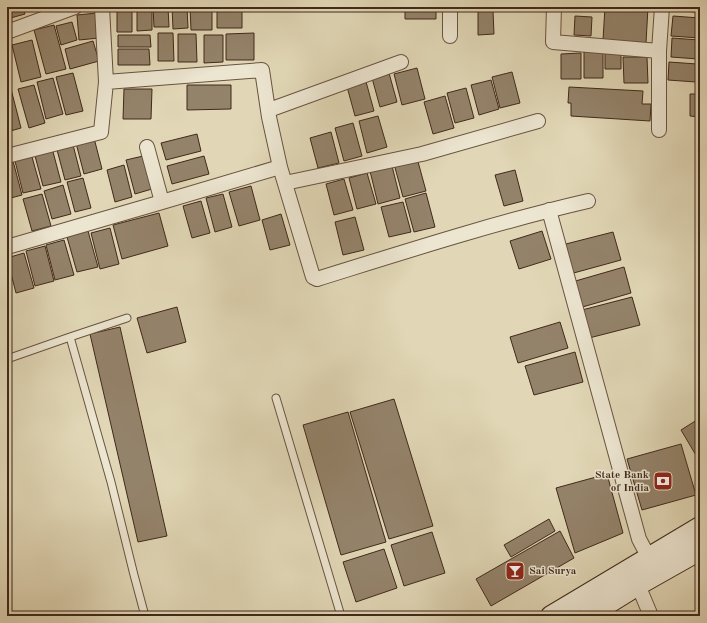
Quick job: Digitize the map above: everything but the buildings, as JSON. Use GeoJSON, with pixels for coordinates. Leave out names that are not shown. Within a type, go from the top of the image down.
{"type":"FeatureCollection","features":[{"type":"Feature","properties":{"kind":"street"},"geometry":{"type":"LineString","coordinates":[[7,32],[75,7]]}},
{"type":"Feature","properties":{"kind":"street"},"geometry":{"type":"LineString","coordinates":[[7,156],[101,132],[106,82],[102,7]]}},
{"type":"Feature","properties":{"kind":"street"},"geometry":{"type":"LineString","coordinates":[[450,7],[450,36]]}},
{"type":"Feature","properties":{"kind":"street"},"geometry":{"type":"LineString","coordinates":[[554,7],[553,42],[659,51]]}},
{"type":"Feature","properties":{"kind":"street"},"geometry":{"type":"LineString","coordinates":[[659,130],[659,51],[662,7]]}},
{"type":"Feature","properties":{"kind":"street"},"geometry":{"type":"LineString","coordinates":[[268,110],[402,62]]}},
{"type":"Feature","properties":{"kind":"street"},"geometry":{"type":"LineString","coordinates":[[106,82],[262,70],[268,110],[280,167],[313,277],[317,279],[446,239],[549,210],[588,201]]}},
{"type":"Feature","properties":{"kind":"street"},"geometry":{"type":"LineString","coordinates":[[285,183],[422,154],[538,120]]}},
{"type":"Feature","properties":{"kind":"street"},"geometry":{"type":"LineString","coordinates":[[148,147],[162,202]]}},
{"type":"Feature","properties":{"kind":"street"},"geometry":{"type":"LineString","coordinates":[[7,247],[280,167]]}},
{"type":"Feature","properties":{"kind":"street"},"geometry":{"type":"LineString","coordinates":[[549,210],[639,539],[649,558]]}},
{"type":"Feature","properties":{"kind":"street"},"geometry":{"type":"LineString","coordinates":[[551,616],[700,527]]}},
{"type":"Feature","properties":{"kind":"street"},"geometry":{"type":"LineString","coordinates":[[588,616],[638,585],[700,550]]}},
{"type":"Feature","properties":{"kind":"street"},"geometry":{"type":"LineString","coordinates":[[638,585],[651,616]]}},
{"type":"Feature","properties":{"kind":"lane"},"geometry":{"type":"LineString","coordinates":[[7,359],[127,318]]}},
{"type":"Feature","properties":{"kind":"lane"},"geometry":{"type":"LineString","coordinates":[[70,337],[111,482],[145,616]]}},
{"type":"Feature","properties":{"kind":"lane"},"geometry":{"type":"LineString","coordinates":[[276,398],[341,616]]}},
{"type":"Feature","properties":{"kind":"place","name":"State Bank of India"},"geometry":{"type":"Point","coordinates":[663,481]}},
{"type":"Feature","properties":{"kind":"place","name":"Sai Surya"},"geometry":{"type":"Point","coordinates":[515,571]}}]}
